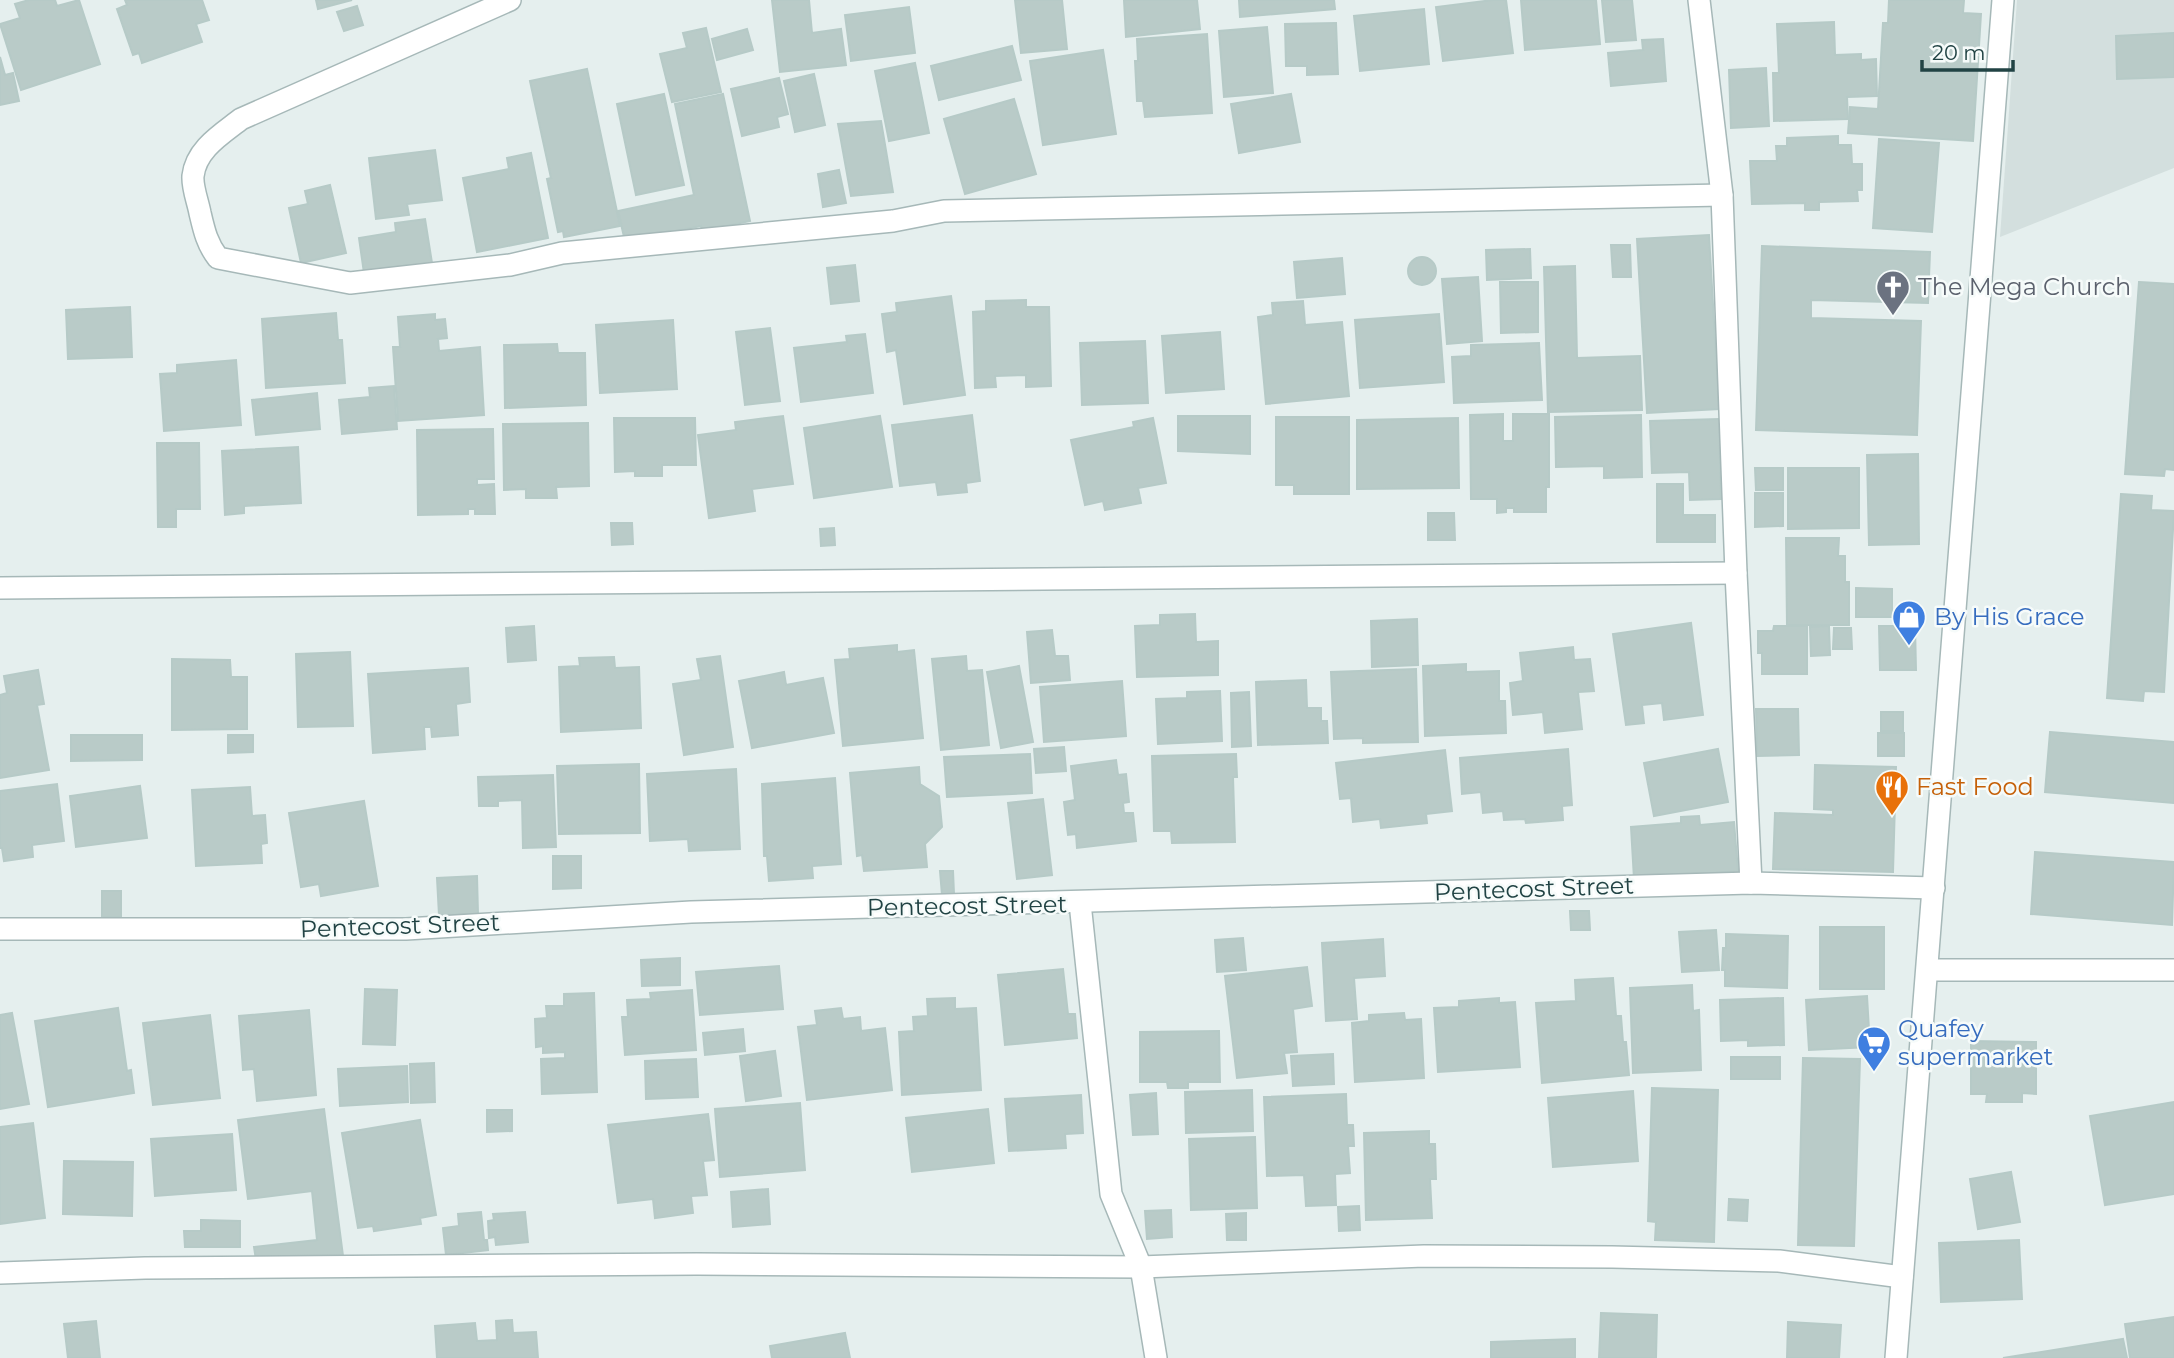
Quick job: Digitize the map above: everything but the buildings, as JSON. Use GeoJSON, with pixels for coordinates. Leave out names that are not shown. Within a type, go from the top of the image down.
{"type":"FeatureCollection","features":[{"type":"Feature","properties":{"kind":"street"},"geometry":{"type":"LineString","coordinates":[[510,0],[241,119],[211,143],[198,159],[193,178],[205,234],[210,248],[218,258],[350,283],[510,265],[562,253],[893,221],[944,211],[1722,195]]}},
{"type":"Feature","properties":{"kind":"street"},"geometry":{"type":"LineString","coordinates":[[1699,0],[1722,195],[1751,883]]}},
{"type":"Feature","properties":{"kind":"street"},"geometry":{"type":"LineString","coordinates":[[1896,1358],[2003,0]]}},
{"type":"Feature","properties":{"kind":"street"},"geometry":{"type":"LineString","coordinates":[[0,588],[1736,573]]}},
{"type":"Feature","properties":{"kind":"street","name":"Pentecost Street"},"geometry":{"type":"LineString","coordinates":[[0,929],[406,929],[691,912],[1751,883],[1934,888]]}},
{"type":"Feature","properties":{"kind":"street"},"geometry":{"type":"LineString","coordinates":[[1080,903],[1111,1194],[1142,1267],[1156,1358]]}},
{"type":"Feature","properties":{"kind":"street"},"geometry":{"type":"LineString","coordinates":[[1928,970],[2174,970]]}},
{"type":"Feature","properties":{"kind":"street"},"geometry":{"type":"LineString","coordinates":[[0,1273],[145,1268],[697,1264],[1142,1267],[1424,1256],[1779,1261],[1902,1277]]}},
{"type":"Feature","properties":{"kind":"shaded area"},"geometry":{"type":"Polygon","coordinates":[[[2017,0],[2174,0],[2174,168],[2000,237],[2017,0]]]}},
{"type":"Feature","properties":{"kind":"place","name":"The Mega Church"},"geometry":{"type":"Point","coordinates":[1893,317]}},
{"type":"Feature","properties":{"kind":"place","name":"By His Grace"},"geometry":{"type":"Point","coordinates":[1909,647]}},
{"type":"Feature","properties":{"kind":"place","name":"Fast Food"},"geometry":{"type":"Point","coordinates":[1892,817]}},
{"type":"Feature","properties":{"kind":"place","name":"Quafey supermarket"},"geometry":{"type":"Point","coordinates":[1874,1073]}}]}
